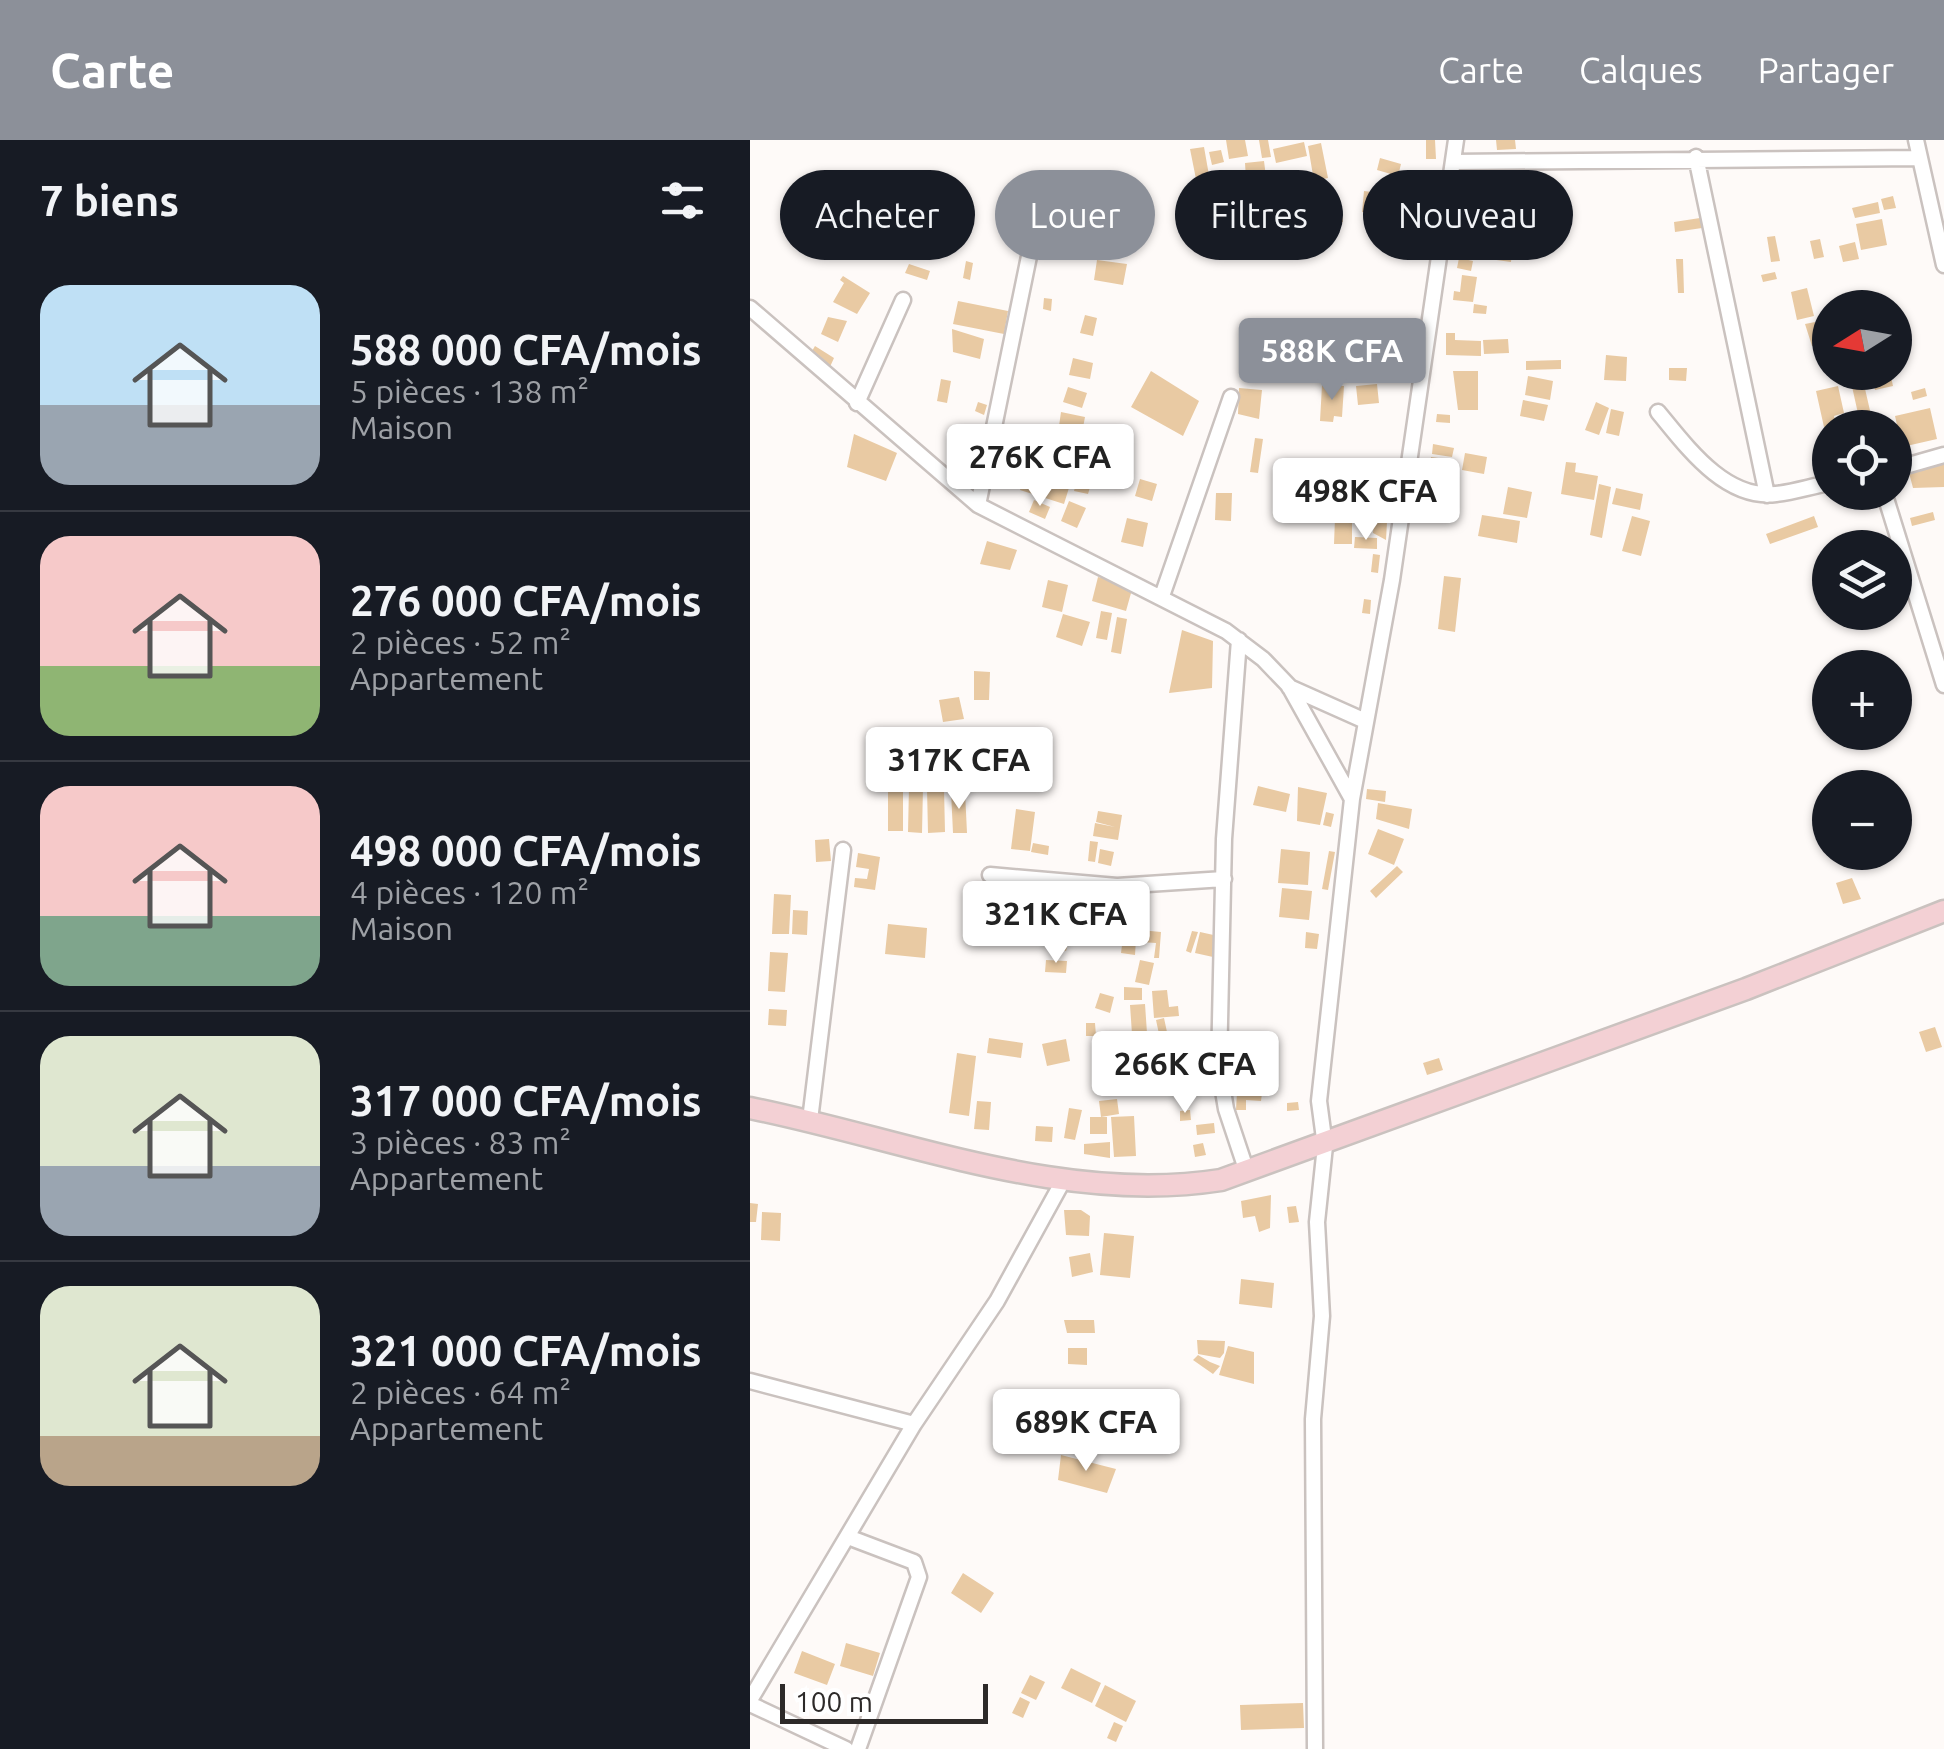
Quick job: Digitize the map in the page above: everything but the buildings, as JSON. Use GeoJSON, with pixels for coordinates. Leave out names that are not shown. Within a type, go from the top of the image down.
{"type":"FeatureCollection","features":[{"type":"Feature","properties":{"kind":"main road"},"geometry":{"type":"LineString","coordinates":[[750,1108],[1064,1181],[1164,1188],[1247,1172],[1324,1146],[1944,911]]}},
{"type":"Feature","properties":{"kind":"street"},"geometry":{"type":"LineString","coordinates":[[1316,1749],[1312,1435],[1321,1334],[1317,1222],[1324,1146],[1319,1101],[1363,720],[1392,580],[1456,140]]}},
{"type":"Feature","properties":{"kind":"street"},"geometry":{"type":"LineString","coordinates":[[1916,140],[1944,266]]}},
{"type":"Feature","properties":{"kind":"street"},"geometry":{"type":"LineString","coordinates":[[1696,157],[1767,494]]}},
{"type":"Feature","properties":{"kind":"street"},"geometry":{"type":"LineString","coordinates":[[1454,162],[1920,158]]}},
{"type":"Feature","properties":{"kind":"street"},"geometry":{"type":"LineString","coordinates":[[978,505],[1028,260]]}},
{"type":"Feature","properties":{"kind":"street"},"geometry":{"type":"LineString","coordinates":[[857,404],[903,300]]}},
{"type":"Feature","properties":{"kind":"street"},"geometry":{"type":"LineString","coordinates":[[750,308],[978,505],[1162,596],[1239,640],[1289,686],[1363,720]]}},
{"type":"Feature","properties":{"kind":"street"},"geometry":{"type":"LineString","coordinates":[[1162,596],[1231,397]]}},
{"type":"Feature","properties":{"kind":"street"},"geometry":{"type":"LineString","coordinates":[[1658,412],[1722,480],[1767,494],[1812,486]]}},
{"type":"Feature","properties":{"kind":"street"},"geometry":{"type":"LineString","coordinates":[[1912,464],[1944,455]]}},
{"type":"Feature","properties":{"kind":"street"},"geometry":{"type":"LineString","coordinates":[[1890,510],[1944,686]]}},
{"type":"Feature","properties":{"kind":"street"},"geometry":{"type":"LineString","coordinates":[[1239,640],[1224,879],[1220,1079],[1247,1172]]}},
{"type":"Feature","properties":{"kind":"street"},"geometry":{"type":"LineString","coordinates":[[1289,686],[1352,799]]}},
{"type":"Feature","properties":{"kind":"street"},"geometry":{"type":"LineString","coordinates":[[810,1120],[843,850]]}},
{"type":"Feature","properties":{"kind":"street"},"geometry":{"type":"LineString","coordinates":[[990,875],[1117,886],[1224,879]]}},
{"type":"Feature","properties":{"kind":"street"},"geometry":{"type":"LineString","coordinates":[[846,1749],[750,1702],[914,1424],[996,1302],[1064,1181]]}},
{"type":"Feature","properties":{"kind":"street"},"geometry":{"type":"LineString","coordinates":[[750,1381],[914,1424]]}},
{"type":"Feature","properties":{"kind":"street"},"geometry":{"type":"LineString","coordinates":[[848,1537],[914,1562],[920,1578],[858,1749]]}}]}
